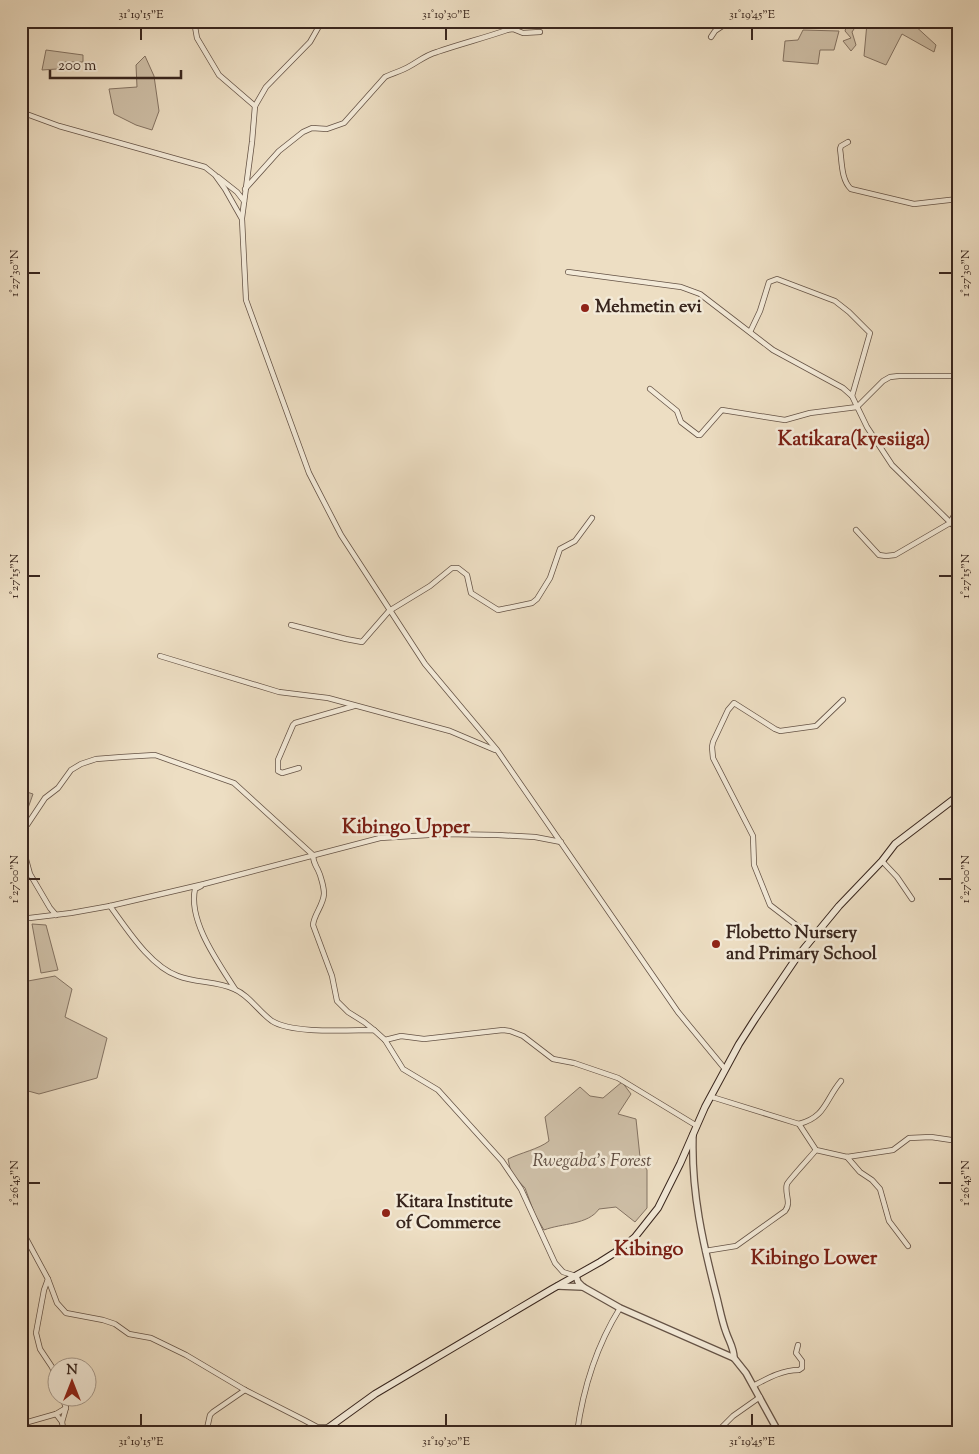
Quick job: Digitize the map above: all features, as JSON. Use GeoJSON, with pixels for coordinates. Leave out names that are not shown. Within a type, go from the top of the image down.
{"type":"FeatureCollection","features":[{"type":"Feature","properties":{"kind":"main road"},"geometry":{"type":"LineString","coordinates":[[321,1433],[381,1390],[576,1276],[619,1250],[635,1237],[647,1223],[668,1188],[705,1107],[712,1097],[725,1069],[755,1018],[797,957],[839,906],[882,861],[895,844],[958,796]]}},
{"type":"Feature","properties":{"kind":"street"},"geometry":{"type":"LineString","coordinates":[[194,21],[197,38],[219,75],[255,106]]}},
{"type":"Feature","properties":{"kind":"street"},"geometry":{"type":"LineString","coordinates":[[322,21],[310,42],[266,87],[255,106],[242,219],[246,300],[309,473],[341,534],[425,664],[497,750],[678,1012],[725,1069]]}},
{"type":"Feature","properties":{"kind":"street"},"geometry":{"type":"LineString","coordinates":[[711,37],[715,31],[730,21]]}},
{"type":"Feature","properties":{"kind":"street"},"geometry":{"type":"LineString","coordinates":[[245,188],[278,151],[303,132],[312,128],[327,129],[344,123],[385,77],[431,54],[507,30],[513,29],[523,33],[540,32]]}},
{"type":"Feature","properties":{"kind":"street"},"geometry":{"type":"LineString","coordinates":[[21,112],[59,126],[205,167],[222,179],[244,201]]}},
{"type":"Feature","properties":{"kind":"street"},"geometry":{"type":"LineString","coordinates":[[848,142],[841,146],[840,149],[845,179],[851,188],[914,204],[958,199]]}},
{"type":"Feature","properties":{"kind":"street"},"geometry":{"type":"LineString","coordinates":[[216,176],[242,219]]}},
{"type":"Feature","properties":{"kind":"street"},"geometry":{"type":"LineString","coordinates":[[568,272],[681,287],[691,290],[700,294],[773,350],[843,388],[852,396],[867,427],[892,465],[958,530]]}},
{"type":"Feature","properties":{"kind":"street"},"geometry":{"type":"LineString","coordinates":[[750,332],[760,311],[769,282],[773,279],[777,278],[835,301],[870,333],[852,396]]}},
{"type":"Feature","properties":{"kind":"street"},"geometry":{"type":"LineString","coordinates":[[650,389],[677,411],[681,422],[698,435],[702,433],[722,410],[785,420],[810,413],[857,407],[883,381],[890,377],[958,376]]}},
{"type":"Feature","properties":{"kind":"street"},"geometry":{"type":"LineString","coordinates":[[856,530],[879,555],[895,555],[950,523],[958,508]]}},
{"type":"Feature","properties":{"kind":"street"},"geometry":{"type":"LineString","coordinates":[[291,625],[362,642],[389,611],[430,586],[452,568],[458,568],[467,575],[471,593],[495,608],[502,610],[532,603],[537,599],[550,578],[560,549],[575,541],[592,518]]}},
{"type":"Feature","properties":{"kind":"street"},"geometry":{"type":"LineString","coordinates":[[160,656],[288,694],[328,698],[450,731],[497,750]]}},
{"type":"Feature","properties":{"kind":"street"},"geometry":{"type":"LineString","coordinates":[[812,939],[770,903],[754,864],[753,836],[713,758],[712,747],[728,710],[734,703],[780,731],[816,726],[842,700]]}},
{"type":"Feature","properties":{"kind":"street"},"geometry":{"type":"LineString","coordinates":[[300,768],[282,773],[278,771],[278,760],[293,725],[355,706]]}},
{"type":"Feature","properties":{"kind":"street"},"geometry":{"type":"LineString","coordinates":[[21,825],[28,824],[45,798],[58,788],[71,770],[81,764],[96,760],[155,756],[234,783],[313,855],[313,862],[319,871],[324,892],[322,902],[314,917],[313,925],[340,1004],[385,1040],[403,1069],[438,1090],[502,1161],[521,1188],[555,1263],[563,1272],[576,1276],[578,1282],[583,1287],[620,1308],[734,1358],[746,1373],[779,1433]]}},
{"type":"Feature","properties":{"kind":"street"},"geometry":{"type":"LineString","coordinates":[[21,919],[110,906],[204,884],[374,839],[445,834],[507,835],[561,842]]}},
{"type":"Feature","properties":{"kind":"street"},"geometry":{"type":"LineString","coordinates":[[21,841],[30,874],[56,915]]}},
{"type":"Feature","properties":{"kind":"street"},"geometry":{"type":"LineString","coordinates":[[882,861],[897,877],[912,899]]}},
{"type":"Feature","properties":{"kind":"street"},"geometry":{"type":"LineString","coordinates":[[204,884],[196,889],[194,895],[196,917],[210,948],[235,989],[272,1020],[284,1026],[374,1030]]}},
{"type":"Feature","properties":{"kind":"street"},"geometry":{"type":"LineString","coordinates":[[110,906],[142,947],[157,963],[168,971],[179,976],[235,989]]}},
{"type":"Feature","properties":{"kind":"street"},"geometry":{"type":"LineString","coordinates":[[385,1040],[405,1035],[424,1039],[503,1030],[510,1031],[522,1036],[553,1059],[574,1063],[618,1078],[697,1126]]}},
{"type":"Feature","properties":{"kind":"street"},"geometry":{"type":"LineString","coordinates":[[712,1097],[799,1124],[812,1120],[820,1113],[841,1081]]}},
{"type":"Feature","properties":{"kind":"street"},"geometry":{"type":"LineString","coordinates":[[799,1124],[816,1150],[847,1157],[894,1150],[909,1138],[931,1137],[958,1142]]}},
{"type":"Feature","properties":{"kind":"street"},"geometry":{"type":"LineString","coordinates":[[693,1135],[694,1184],[704,1251],[726,1333],[734,1352],[734,1358]]}},
{"type":"Feature","properties":{"kind":"street"},"geometry":{"type":"LineString","coordinates":[[704,1251],[736,1246],[785,1211],[788,1206],[786,1189],[788,1182],[798,1173],[816,1150]]}},
{"type":"Feature","properties":{"kind":"street"},"geometry":{"type":"LineString","coordinates":[[847,1157],[880,1190],[889,1220],[908,1246]]}},
{"type":"Feature","properties":{"kind":"street"},"geometry":{"type":"LineString","coordinates":[[21,1229],[48,1278],[57,1303],[66,1313],[103,1320],[115,1324],[129,1334],[151,1338],[186,1355],[245,1390],[318,1427],[330,1427]]}},
{"type":"Feature","properties":{"kind":"street"},"geometry":{"type":"LineString","coordinates":[[48,1278],[36,1333],[40,1349],[48,1362]]}},
{"type":"Feature","properties":{"kind":"street"},"geometry":{"type":"LineString","coordinates":[[558,1286],[583,1287]]}},
{"type":"Feature","properties":{"kind":"street"},"geometry":{"type":"LineString","coordinates":[[577,1433],[591,1372],[605,1335],[620,1308]]}},
{"type":"Feature","properties":{"kind":"street"},"geometry":{"type":"LineString","coordinates":[[753,1386],[777,1374],[802,1368],[802,1361],[796,1353],[798,1345]]}},
{"type":"Feature","properties":{"kind":"street"},"geometry":{"type":"LineString","coordinates":[[206,1433],[209,1419],[213,1412],[245,1390]]}},
{"type":"Feature","properties":{"kind":"street"},"geometry":{"type":"LineString","coordinates":[[716,1433],[733,1416],[760,1397]]}},
{"type":"Feature","properties":{"kind":"street"},"geometry":{"type":"LineString","coordinates":[[21,1424],[56,1414],[66,1408]]}},
{"type":"Feature","properties":{"kind":"street"},"geometry":{"type":"LineString","coordinates":[[64,1433],[62,1422],[66,1408]]}},
{"type":"Feature","properties":{"kind":"street"},"geometry":{"type":"LineString","coordinates":[[56,1414],[62,1422]]}},
{"type":"Feature","properties":{"kind":"green space"},"geometry":{"type":"Polygon","coordinates":[[[848,21],[912,21],[936,45],[934,52],[902,34],[886,65],[864,56],[867,23],[858,23],[852,32],[856,45],[851,51],[843,41],[851,38],[845,31],[848,21]]]}},
{"type":"Feature","properties":{"kind":"green space"},"geometry":{"type":"Polygon","coordinates":[[[803,30],[839,31],[834,50],[820,50],[818,64],[783,61],[785,41],[798,40],[803,30]]]}},
{"type":"Feature","properties":{"kind":"green space"},"geometry":{"type":"Polygon","coordinates":[[[46,50],[83,55],[83,62],[65,62],[57,69],[42,70],[46,50]]]}},
{"type":"Feature","properties":{"kind":"green space"},"geometry":{"type":"Polygon","coordinates":[[[145,56],[154,76],[159,111],[152,130],[136,125],[114,114],[109,89],[137,87],[136,65],[145,56]]]}},
{"type":"Feature","properties":{"kind":"green space"},"geometry":{"type":"Polygon","coordinates":[[[21,790],[33,794],[22,825],[21,825],[21,790]]]}},
{"type":"Feature","properties":{"kind":"green space"},"geometry":{"type":"Polygon","coordinates":[[[32,924],[46,925],[58,970],[41,973],[32,924]]]}},
{"type":"Feature","properties":{"kind":"green space"},"geometry":{"type":"Polygon","coordinates":[[[55,976],[72,989],[65,1017],[107,1038],[97,1078],[39,1094],[21,1089],[21,989],[28,981],[55,976]]]}},
{"type":"Feature","properties":{"kind":"green space","name":"Rwegaba's Forest"},"geometry":{"type":"Polygon","coordinates":[[[622,1082],[631,1094],[618,1114],[636,1119],[640,1157],[647,1170],[647,1208],[635,1222],[616,1207],[599,1209],[582,1221],[544,1230],[535,1215],[525,1188],[511,1173],[508,1159],[549,1141],[545,1117],[580,1087],[590,1096],[603,1098],[622,1082]]]}},
{"type":"Feature","properties":{"kind":"place","name":"Mehmetin evi"},"geometry":{"type":"Point","coordinates":[585,308]}},
{"type":"Feature","properties":{"kind":"place","name":"Flobetto Nursery and Primary School"},"geometry":{"type":"Point","coordinates":[716,944]}},
{"type":"Feature","properties":{"kind":"place","name":"Kitara Institute of Commerce"},"geometry":{"type":"Point","coordinates":[386,1213]}},
{"type":"Feature","properties":{"kind":"district","name":"Katikara(kyesiiga)"},"geometry":{"type":"Point","coordinates":[854,440]}},
{"type":"Feature","properties":{"kind":"district","name":"Kibingo Upper"},"geometry":{"type":"Point","coordinates":[406,828]}},
{"type":"Feature","properties":{"kind":"district","name":"Kibingo"},"geometry":{"type":"Point","coordinates":[649,1250]}},
{"type":"Feature","properties":{"kind":"district","name":"Kibingo Lower"},"geometry":{"type":"Point","coordinates":[814,1259]}}]}
